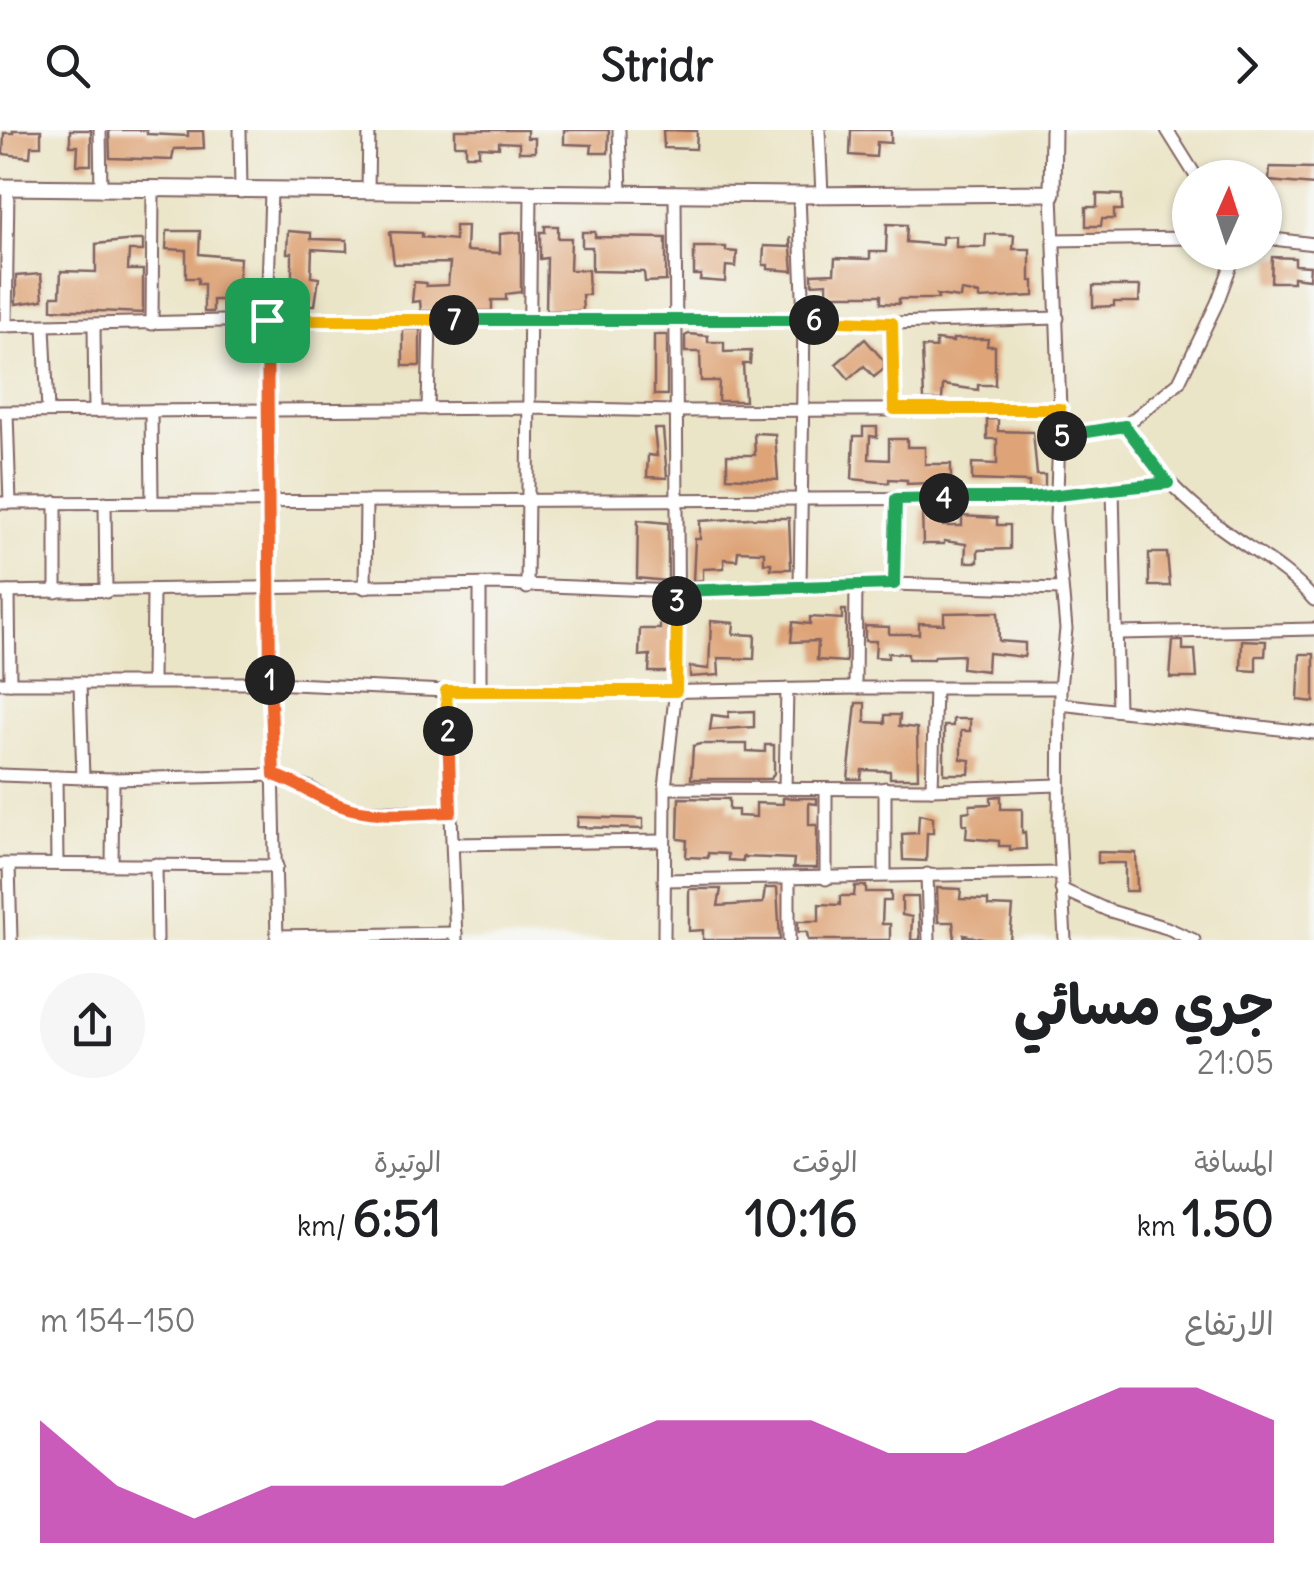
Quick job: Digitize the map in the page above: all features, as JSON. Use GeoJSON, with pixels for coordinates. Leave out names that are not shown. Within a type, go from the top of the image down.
{"type":"FeatureCollection","features":[{"type":"Feature","properties":{"kind":"street"},"geometry":{"type":"LineString","coordinates":[[100,130],[101,190]]}},
{"type":"Feature","properties":{"kind":"street"},"geometry":{"type":"LineString","coordinates":[[240,130],[241,192]]}},
{"type":"Feature","properties":{"kind":"street"},"geometry":{"type":"LineString","coordinates":[[368,130],[368,190]]}},
{"type":"Feature","properties":{"kind":"street"},"geometry":{"type":"LineString","coordinates":[[619,130],[620,192]]}},
{"type":"Feature","properties":{"kind":"street"},"geometry":{"type":"LineString","coordinates":[[819,130],[822,195]]}},
{"type":"Feature","properties":{"kind":"street"},"geometry":{"type":"LineString","coordinates":[[1052,130],[1060,409],[1055,494],[1066,629],[1060,688],[1059,873],[1064,940]]}},
{"type":"Feature","properties":{"kind":"street"},"geometry":{"type":"LineString","coordinates":[[1168,130],[1186,160]]}},
{"type":"Feature","properties":{"kind":"street"},"geometry":{"type":"LineString","coordinates":[[1052,193],[241,192],[4,187],[3,326],[267,320],[892,323],[1058,318]]}},
{"type":"Feature","properties":{"kind":"street"},"geometry":{"type":"LineString","coordinates":[[152,324],[153,191]]}},
{"type":"Feature","properties":{"kind":"street"},"geometry":{"type":"LineString","coordinates":[[271,191],[267,320],[268,590],[277,938],[456,937],[446,691]]}},
{"type":"Feature","properties":{"kind":"street"},"geometry":{"type":"LineString","coordinates":[[527,588],[531,192]]}},
{"type":"Feature","properties":{"kind":"street"},"geometry":{"type":"LineString","coordinates":[[664,940],[665,788],[676,691],[675,192]]}},
{"type":"Feature","properties":{"kind":"street"},"geometry":{"type":"LineString","coordinates":[[800,195],[804,320],[800,586]]}},
{"type":"Feature","properties":{"kind":"street"},"geometry":{"type":"LineString","coordinates":[[1282,237],[1314,244]]}},
{"type":"Feature","properties":{"kind":"street"},"geometry":{"type":"LineString","coordinates":[[1053,240],[1172,238]]}},
{"type":"Feature","properties":{"kind":"street"},"geometry":{"type":"LineString","coordinates":[[1060,436],[1125,426],[1170,390],[1188,368],[1230,270]]}},
{"type":"Feature","properties":{"kind":"street"},"geometry":{"type":"LineString","coordinates":[[428,409],[430,320]]}},
{"type":"Feature","properties":{"kind":"street"},"geometry":{"type":"LineString","coordinates":[[892,323],[894,409]]}},
{"type":"Feature","properties":{"kind":"street"},"geometry":{"type":"LineString","coordinates":[[44,326],[48,411]]}},
{"type":"Feature","properties":{"kind":"street"},"geometry":{"type":"LineString","coordinates":[[94,326],[95,410]]}},
{"type":"Feature","properties":{"kind":"street"},"geometry":{"type":"LineString","coordinates":[[1060,409],[4,412],[5,503],[1030,498],[1168,483]]}},
{"type":"Feature","properties":{"kind":"street"},"geometry":{"type":"LineString","coordinates":[[151,411],[152,501]]}},
{"type":"Feature","properties":{"kind":"street"},"geometry":{"type":"LineString","coordinates":[[1125,426],[1168,483],[1223,529],[1293,578],[1314,600]]}},
{"type":"Feature","properties":{"kind":"street"},"geometry":{"type":"LineString","coordinates":[[1113,488],[1118,710]]}},
{"type":"Feature","properties":{"kind":"street"},"geometry":{"type":"LineString","coordinates":[[894,584],[896,499]]}},
{"type":"Feature","properties":{"kind":"street"},"geometry":{"type":"LineString","coordinates":[[365,588],[366,501]]}},
{"type":"Feature","properties":{"kind":"street"},"geometry":{"type":"LineString","coordinates":[[56,502],[56,592]]}},
{"type":"Feature","properties":{"kind":"street"},"geometry":{"type":"LineString","coordinates":[[105,502],[106,592]]}},
{"type":"Feature","properties":{"kind":"street"},"geometry":{"type":"LineString","coordinates":[[1060,590],[856,583],[677,591],[480,584],[4,592],[5,683],[270,683],[446,691],[1060,688]]}},
{"type":"Feature","properties":{"kind":"street"},"geometry":{"type":"LineString","coordinates":[[855,688],[856,583]]}},
{"type":"Feature","properties":{"kind":"street"},"geometry":{"type":"LineString","coordinates":[[480,584],[480,691]]}},
{"type":"Feature","properties":{"kind":"street"},"geometry":{"type":"LineString","coordinates":[[152,682],[154,591]]}},
{"type":"Feature","properties":{"kind":"street"},"geometry":{"type":"LineString","coordinates":[[1119,633],[1314,629]]}},
{"type":"Feature","properties":{"kind":"street"},"geometry":{"type":"LineString","coordinates":[[80,684],[82,778]]}},
{"type":"Feature","properties":{"kind":"street"},"geometry":{"type":"LineString","coordinates":[[785,788],[787,689]]}},
{"type":"Feature","properties":{"kind":"street"},"geometry":{"type":"LineString","coordinates":[[932,789],[935,689]]}},
{"type":"Feature","properties":{"kind":"street"},"geometry":{"type":"LineString","coordinates":[[1060,704],[1314,733]]}},
{"type":"Feature","properties":{"kind":"street"},"geometry":{"type":"LineString","coordinates":[[0,775],[274,775],[356,810],[451,812]]}},
{"type":"Feature","properties":{"kind":"street"},"geometry":{"type":"LineString","coordinates":[[56,776],[56,864]]}},
{"type":"Feature","properties":{"kind":"street"},"geometry":{"type":"LineString","coordinates":[[112,864],[113,778]]}},
{"type":"Feature","properties":{"kind":"street"},"geometry":{"type":"LineString","coordinates":[[665,788],[932,789],[1060,785]]}},
{"type":"Feature","properties":{"kind":"street"},"geometry":{"type":"LineString","coordinates":[[885,788],[885,875]]}},
{"type":"Feature","properties":{"kind":"street"},"geometry":{"type":"LineString","coordinates":[[826,789],[826,878]]}},
{"type":"Feature","properties":{"kind":"street"},"geometry":{"type":"LineString","coordinates":[[452,844],[664,840]]}},
{"type":"Feature","properties":{"kind":"street"},"geometry":{"type":"LineString","coordinates":[[156,864],[157,940]]}},
{"type":"Feature","properties":{"kind":"street"},"geometry":{"type":"LineString","coordinates":[[11,940],[4,865],[277,866]]}},
{"type":"Feature","properties":{"kind":"street"},"geometry":{"type":"LineString","coordinates":[[664,880],[1059,873]]}},
{"type":"Feature","properties":{"kind":"street"},"geometry":{"type":"LineString","coordinates":[[927,874],[929,940]]}},
{"type":"Feature","properties":{"kind":"street"},"geometry":{"type":"LineString","coordinates":[[788,940],[789,880]]}},
{"type":"Feature","properties":{"kind":"street"},"geometry":{"type":"LineString","coordinates":[[1060,889],[1194,940]]}},
{"type":"Feature","properties":{"kind":"building"},"geometry":{"type":"Polygon","coordinates":[[[41,130],[41,146],[31,146],[30,157],[3,154],[4,133],[41,130]]]}},
{"type":"Feature","properties":{"kind":"building"},"geometry":{"type":"Polygon","coordinates":[[[70,130],[91,130],[91,165],[77,165],[78,146],[70,146],[70,130]]]}},
{"type":"Feature","properties":{"kind":"building"},"geometry":{"type":"Polygon","coordinates":[[[109,130],[188,136],[188,131],[203,131],[204,148],[174,149],[172,160],[110,158],[109,130]]]}},
{"type":"Feature","properties":{"kind":"building"},"geometry":{"type":"Polygon","coordinates":[[[455,130],[527,130],[527,138],[535,138],[535,152],[519,152],[519,143],[499,142],[499,148],[479,147],[479,155],[466,155],[466,145],[455,145],[455,130]]]}},
{"type":"Feature","properties":{"kind":"building"},"geometry":{"type":"Polygon","coordinates":[[[564,130],[609,130],[608,153],[591,153],[592,145],[564,144],[564,130]]]}},
{"type":"Feature","properties":{"kind":"building"},"geometry":{"type":"Polygon","coordinates":[[[663,130],[697,131],[696,149],[664,148],[663,130]]]}},
{"type":"Feature","properties":{"kind":"building"},"geometry":{"type":"Polygon","coordinates":[[[851,130],[891,130],[891,143],[877,142],[876,157],[850,155],[851,130]]]}},
{"type":"Feature","properties":{"kind":"building"},"geometry":{"type":"Polygon","coordinates":[[[1282,167],[1314,168],[1314,185],[1282,182],[1282,167]]]}},
{"type":"Feature","properties":{"kind":"building"},"geometry":{"type":"Polygon","coordinates":[[[1097,194],[1122,195],[1122,210],[1114,210],[1114,219],[1102,219],[1101,226],[1086,226],[1086,207],[1097,207],[1097,194]]]}},
{"type":"Feature","properties":{"kind":"building"},"geometry":{"type":"Polygon","coordinates":[[[887,224],[907,225],[906,242],[942,245],[942,237],[956,236],[956,247],[985,247],[986,234],[1014,235],[1013,249],[1030,249],[1034,296],[979,299],[979,294],[961,291],[960,298],[937,295],[938,299],[899,299],[899,304],[881,303],[881,295],[827,295],[827,283],[812,284],[812,274],[834,273],[835,258],[870,259],[870,252],[886,252],[887,224]]]}},
{"type":"Feature","properties":{"kind":"building"},"geometry":{"type":"Polygon","coordinates":[[[455,226],[467,226],[466,251],[500,253],[500,234],[521,232],[521,292],[506,294],[506,300],[492,300],[492,311],[421,311],[420,301],[412,302],[414,282],[448,285],[450,263],[394,264],[390,232],[455,240],[455,226]]]}},
{"type":"Feature","properties":{"kind":"building"},"geometry":{"type":"Polygon","coordinates":[[[545,226],[558,226],[558,238],[571,238],[570,270],[588,270],[589,295],[582,295],[583,311],[546,311],[547,258],[540,259],[540,232],[545,232],[545,226]]]}},
{"type":"Feature","properties":{"kind":"building"},"geometry":{"type":"Polygon","coordinates":[[[167,231],[200,231],[199,254],[240,258],[238,285],[257,285],[258,306],[233,306],[232,300],[213,300],[213,312],[204,312],[204,284],[198,284],[198,278],[186,278],[186,250],[166,249],[167,231]]]}},
{"type":"Feature","properties":{"kind":"building"},"geometry":{"type":"Polygon","coordinates":[[[288,231],[311,233],[311,239],[347,240],[347,251],[312,249],[311,277],[319,278],[315,305],[299,305],[298,277],[292,277],[292,253],[287,253],[288,231]]]}},
{"type":"Feature","properties":{"kind":"building"},"geometry":{"type":"Polygon","coordinates":[[[582,232],[595,232],[595,237],[666,238],[666,281],[645,282],[644,272],[592,271],[592,247],[582,247],[582,232]]]}},
{"type":"Feature","properties":{"kind":"building"},"geometry":{"type":"Polygon","coordinates":[[[790,237],[793,271],[763,265],[764,246],[790,247],[790,237]]]}},
{"type":"Feature","properties":{"kind":"building"},"geometry":{"type":"Polygon","coordinates":[[[143,240],[143,251],[129,251],[128,270],[143,270],[143,313],[52,309],[52,296],[60,296],[61,271],[96,272],[96,244],[143,240]]]}},
{"type":"Feature","properties":{"kind":"building"},"geometry":{"type":"Polygon","coordinates":[[[694,247],[726,247],[726,251],[737,252],[736,267],[726,266],[725,282],[700,280],[701,275],[694,275],[694,247]]]}},
{"type":"Feature","properties":{"kind":"building"},"geometry":{"type":"Polygon","coordinates":[[[1282,257],[1295,258],[1295,265],[1310,266],[1309,279],[1293,277],[1293,282],[1271,282],[1271,270],[1282,270],[1282,257]]]}},
{"type":"Feature","properties":{"kind":"building"},"geometry":{"type":"Polygon","coordinates":[[[41,274],[43,300],[16,304],[16,276],[41,274]]]}},
{"type":"Feature","properties":{"kind":"building"},"geometry":{"type":"Polygon","coordinates":[[[1093,286],[1140,286],[1139,302],[1093,307],[1093,286]]]}},
{"type":"Feature","properties":{"kind":"building"},"geometry":{"type":"Polygon","coordinates":[[[403,329],[420,329],[420,366],[403,366],[403,329]]]}},
{"type":"Feature","properties":{"kind":"building"},"geometry":{"type":"Polygon","coordinates":[[[654,335],[667,335],[667,395],[654,395],[654,335]]]}},
{"type":"Feature","properties":{"kind":"building"},"geometry":{"type":"Polygon","coordinates":[[[685,336],[708,336],[708,342],[724,342],[724,352],[751,351],[750,364],[743,364],[745,401],[718,401],[719,381],[701,381],[700,352],[685,352],[685,336]]]}},
{"type":"Feature","properties":{"kind":"building"},"geometry":{"type":"Polygon","coordinates":[[[865,339],[884,361],[884,369],[874,377],[864,366],[849,379],[836,364],[865,339]]]}},
{"type":"Feature","properties":{"kind":"building"},"geometry":{"type":"Polygon","coordinates":[[[988,339],[987,346],[995,346],[995,385],[978,385],[978,390],[943,385],[942,400],[924,400],[922,347],[936,348],[936,340],[988,339]]]}},
{"type":"Feature","properties":{"kind":"building"},"geometry":{"type":"Polygon","coordinates":[[[987,419],[998,419],[998,431],[1033,432],[1037,475],[1045,475],[1045,487],[1029,489],[1029,482],[972,480],[972,463],[997,464],[997,439],[987,439],[987,419]]]}},
{"type":"Feature","properties":{"kind":"building"},"geometry":{"type":"Polygon","coordinates":[[[863,427],[877,427],[877,437],[870,436],[869,459],[889,460],[889,439],[907,439],[907,447],[925,447],[925,464],[951,464],[951,482],[907,484],[907,480],[889,479],[889,483],[852,479],[854,436],[863,436],[863,427]]]}},
{"type":"Feature","properties":{"kind":"building"},"geometry":{"type":"Polygon","coordinates":[[[654,429],[663,429],[667,478],[647,477],[648,455],[657,456],[654,429]]]}},
{"type":"Feature","properties":{"kind":"building"},"geometry":{"type":"Polygon","coordinates":[[[754,433],[775,434],[778,480],[727,477],[727,455],[755,455],[754,433]]]}},
{"type":"Feature","properties":{"kind":"building"},"geometry":{"type":"Polygon","coordinates":[[[922,510],[931,510],[932,519],[943,519],[943,526],[962,526],[962,516],[997,518],[997,525],[1010,525],[1010,549],[978,550],[978,562],[965,562],[966,544],[923,544],[922,510]]]}},
{"type":"Feature","properties":{"kind":"building"},"geometry":{"type":"Polygon","coordinates":[[[789,518],[791,569],[771,569],[771,563],[764,563],[764,552],[738,551],[737,560],[724,559],[724,568],[703,569],[703,580],[693,581],[700,521],[789,518]]]}},
{"type":"Feature","properties":{"kind":"building"},"geometry":{"type":"Polygon","coordinates":[[[638,520],[668,523],[668,581],[637,578],[638,520]]]}},
{"type":"Feature","properties":{"kind":"building"},"geometry":{"type":"Polygon","coordinates":[[[1149,553],[1167,553],[1170,586],[1149,586],[1149,553]]]}},
{"type":"Feature","properties":{"kind":"building"},"geometry":{"type":"Polygon","coordinates":[[[842,610],[846,610],[846,662],[817,660],[818,641],[791,642],[793,622],[810,624],[810,617],[842,619],[842,610]]]}},
{"type":"Feature","properties":{"kind":"building"},"geometry":{"type":"Polygon","coordinates":[[[998,612],[999,641],[1025,643],[1025,653],[1024,657],[988,653],[987,671],[962,668],[963,655],[908,659],[908,654],[888,653],[888,658],[875,657],[876,641],[865,641],[865,626],[889,627],[889,634],[919,634],[919,623],[944,624],[944,613],[998,612]]]}},
{"type":"Feature","properties":{"kind":"building"},"geometry":{"type":"Polygon","coordinates":[[[660,618],[668,618],[668,672],[649,672],[650,655],[639,656],[640,629],[660,629],[660,618]]]}},
{"type":"Feature","properties":{"kind":"building"},"geometry":{"type":"Polygon","coordinates":[[[711,621],[734,623],[733,634],[755,635],[754,659],[718,658],[719,675],[690,677],[690,667],[709,669],[711,621]]]}},
{"type":"Feature","properties":{"kind":"building"},"geometry":{"type":"Polygon","coordinates":[[[1242,640],[1266,641],[1265,656],[1256,656],[1256,671],[1241,670],[1242,640]]]}},
{"type":"Feature","properties":{"kind":"building"},"geometry":{"type":"Polygon","coordinates":[[[1173,641],[1183,641],[1183,650],[1195,650],[1197,678],[1170,678],[1173,641]]]}},
{"type":"Feature","properties":{"kind":"building"},"geometry":{"type":"Polygon","coordinates":[[[1300,654],[1314,654],[1314,702],[1298,700],[1300,654]]]}},
{"type":"Feature","properties":{"kind":"building"},"geometry":{"type":"Polygon","coordinates":[[[856,703],[865,703],[865,722],[885,723],[885,715],[900,715],[899,726],[917,728],[918,778],[890,778],[890,771],[862,770],[861,779],[848,779],[856,703]]]}},
{"type":"Feature","properties":{"kind":"building"},"geometry":{"type":"Polygon","coordinates":[[[754,711],[754,727],[710,730],[712,715],[728,717],[729,712],[754,711]]]}},
{"type":"Feature","properties":{"kind":"building"},"geometry":{"type":"Polygon","coordinates":[[[953,719],[970,719],[970,731],[961,731],[961,759],[970,760],[969,774],[944,774],[944,726],[953,726],[953,719]]]}},
{"type":"Feature","properties":{"kind":"building"},"geometry":{"type":"Polygon","coordinates":[[[747,744],[747,751],[765,752],[765,745],[774,745],[774,773],[771,779],[691,779],[693,746],[747,744]]]}},
{"type":"Feature","properties":{"kind":"building"},"geometry":{"type":"Polygon","coordinates":[[[1001,796],[1001,809],[1022,809],[1026,849],[1010,850],[1010,846],[999,846],[999,841],[966,838],[963,812],[970,811],[970,805],[991,804],[991,797],[1001,796]]]}},
{"type":"Feature","properties":{"kind":"building"},"geometry":{"type":"Polygon","coordinates":[[[679,798],[729,799],[729,810],[738,810],[738,816],[756,817],[756,803],[783,804],[783,798],[817,798],[817,804],[809,803],[809,825],[817,825],[817,868],[793,868],[794,859],[728,860],[728,854],[708,853],[708,858],[686,857],[687,840],[678,839],[679,798]]]}},
{"type":"Feature","properties":{"kind":"building"},"geometry":{"type":"Polygon","coordinates":[[[919,814],[933,817],[933,833],[927,833],[926,861],[903,860],[902,834],[918,833],[919,814]]]}},
{"type":"Feature","properties":{"kind":"building"},"geometry":{"type":"Polygon","coordinates":[[[578,817],[643,819],[643,829],[577,827],[578,817]]]}},
{"type":"Feature","properties":{"kind":"building"},"geometry":{"type":"Polygon","coordinates":[[[1098,852],[1136,853],[1137,891],[1125,891],[1125,863],[1098,863],[1098,852]]]}},
{"type":"Feature","properties":{"kind":"building"},"geometry":{"type":"Polygon","coordinates":[[[855,886],[866,886],[866,892],[891,892],[891,901],[883,901],[882,924],[890,924],[890,940],[808,940],[807,932],[798,932],[798,921],[819,921],[819,904],[840,905],[840,896],[854,896],[855,886]]]}},
{"type":"Feature","properties":{"kind":"building"},"geometry":{"type":"Polygon","coordinates":[[[765,888],[777,888],[780,940],[703,940],[703,930],[689,931],[689,889],[721,889],[718,906],[763,903],[765,888]]]}},
{"type":"Feature","properties":{"kind":"building"},"geometry":{"type":"Polygon","coordinates":[[[937,888],[961,889],[960,899],[988,900],[988,906],[1013,907],[1010,940],[964,935],[965,940],[955,940],[953,922],[938,922],[937,888]]]}},
{"type":"Feature","properties":{"kind":"building"},"geometry":{"type":"Polygon","coordinates":[[[902,897],[918,897],[920,940],[911,940],[912,917],[902,915],[902,897]]]}},
{"type":"Feature","properties":{"kind":"route"},"geometry":{"type":"LineString","coordinates":[[267,320],[892,323],[894,409],[1060,409],[1060,436],[1125,426],[1168,483],[1030,498],[896,499],[894,584],[677,591],[676,691],[446,691],[451,812],[356,810],[274,775],[268,590],[267,320]]}}]}
